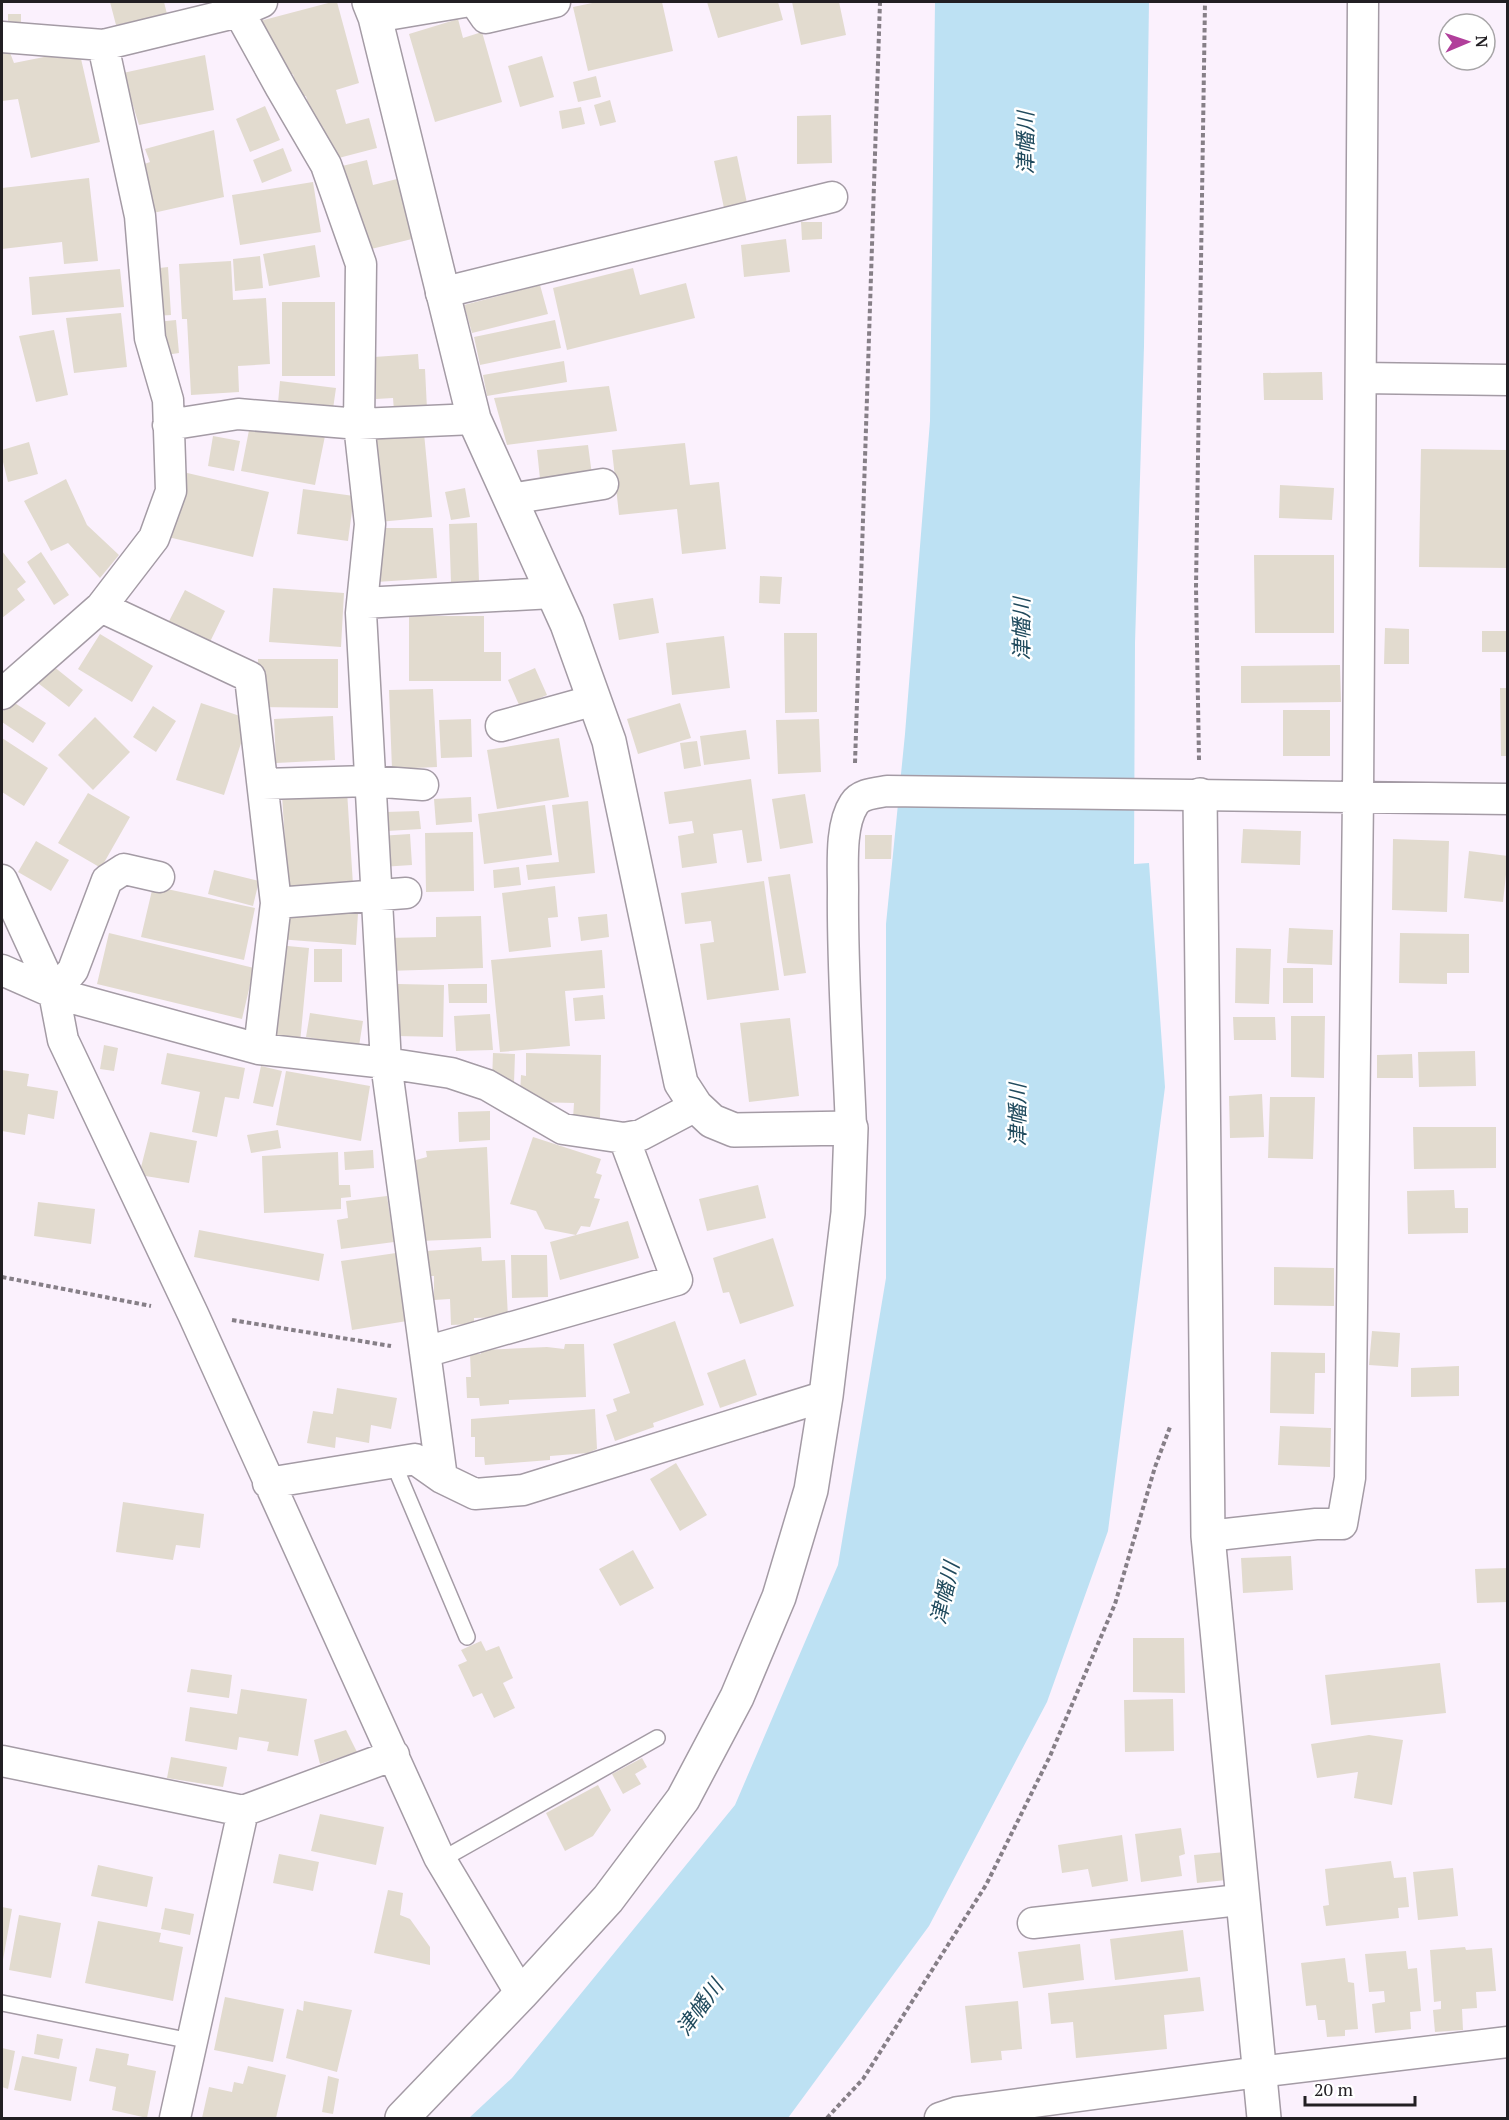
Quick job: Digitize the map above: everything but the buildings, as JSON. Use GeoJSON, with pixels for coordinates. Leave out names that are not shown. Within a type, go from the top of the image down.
{"type":"FeatureCollection","features":[{"type":"Feature","properties":{"kind":"street"},"geometry":{"type":"LineString","coordinates":[[464,2],[372,9],[474,418],[567,624],[609,741],[681,1083],[696,1106],[712,1121],[734,1130],[851,1128]]}},
{"type":"Feature","properties":{"kind":"street"},"geometry":{"type":"LineString","coordinates":[[475,2],[486,18],[555,2]]}},
{"type":"Feature","properties":{"kind":"street"},"geometry":{"type":"LineString","coordinates":[[1208,1536],[1316,1524],[1342,1524],[1350,1478],[1358,796],[1363,2]]}},
{"type":"Feature","properties":{"kind":"street"},"geometry":{"type":"LineString","coordinates":[[2,37],[104,45],[246,5],[281,88],[326,165],[361,264],[359,424],[370,524],[362,603],[370,782],[391,895],[386,1063],[442,1478]]}},
{"type":"Feature","properties":{"kind":"street"},"geometry":{"type":"LineString","coordinates":[[2,694],[101,607],[154,538],[171,491],[168,400],[150,338],[140,216],[104,45]]}},
{"type":"Feature","properties":{"kind":"street"},"geometry":{"type":"LineString","coordinates":[[441,293],[832,197]]}},
{"type":"Feature","properties":{"kind":"street"},"geometry":{"type":"LineString","coordinates":[[1361,378],[1508,380]]}},
{"type":"Feature","properties":{"kind":"street"},"geometry":{"type":"LineString","coordinates":[[168,425],[238,414],[359,424],[474,418]]}},
{"type":"Feature","properties":{"kind":"street"},"geometry":{"type":"LineString","coordinates":[[510,499],[603,484]]}},
{"type":"Feature","properties":{"kind":"street"},"geometry":{"type":"LineString","coordinates":[[362,603],[553,593]]}},
{"type":"Feature","properties":{"kind":"street"},"geometry":{"type":"LineString","coordinates":[[101,607],[250,677],[276,903],[259,1049]]}},
{"type":"Feature","properties":{"kind":"street"},"geometry":{"type":"LineString","coordinates":[[501,726],[595,700]]}},
{"type":"Feature","properties":{"kind":"street"},"geometry":{"type":"LineString","coordinates":[[263,784],[370,782],[423,784]]}},
{"type":"Feature","properties":{"kind":"street"},"geometry":{"type":"LineString","coordinates":[[402,2118],[608,1899],[683,1799],[737,1696],[779,1597],[811,1490],[826,1396],[848,1213],[851,1128],[843,930],[843,844],[847,820],[854,803],[868,794],[886,791],[1508,799]]}},
{"type":"Feature","properties":{"kind":"street"},"geometry":{"type":"LineString","coordinates":[[1200,795],[1208,1536],[1264,2118]]}},
{"type":"Feature","properties":{"kind":"street"},"geometry":{"type":"LineString","coordinates":[[54,993],[72,970],[107,880],[124,869],[159,877]]}},
{"type":"Feature","properties":{"kind":"street"},"geometry":{"type":"LineString","coordinates":[[2,880],[54,993],[63,1040],[193,1314],[441,1860],[521,1994]]}},
{"type":"Feature","properties":{"kind":"street"},"geometry":{"type":"LineString","coordinates":[[276,903],[391,895]]}},
{"type":"Feature","properties":{"kind":"street"},"geometry":{"type":"LineString","coordinates":[[2,970],[54,993],[259,1049],[386,1063],[451,1073],[487,1085],[563,1129],[624,1138],[640,1135],[696,1106]]}},
{"type":"Feature","properties":{"kind":"street"},"geometry":{"type":"LineString","coordinates":[[425,1352],[677,1281],[624,1138]]}},
{"type":"Feature","properties":{"kind":"street"},"geometry":{"type":"LineString","coordinates":[[268,1483],[414,1459],[442,1478],[475,1494],[523,1490],[826,1396]]}},
{"type":"Feature","properties":{"kind":"street"},"geometry":{"type":"LineString","coordinates":[[2,1761],[243,1811],[394,1755]]}},
{"type":"Feature","properties":{"kind":"street"},"geometry":{"type":"LineString","coordinates":[[175,2118],[243,1811]]}},
{"type":"Feature","properties":{"kind":"street"},"geometry":{"type":"LineString","coordinates":[[1033,1923],[1239,1900],[1242,1897]]}},
{"type":"Feature","properties":{"kind":"street"},"geometry":{"type":"LineString","coordinates":[[940,2118],[958,2112],[1508,2042]]}},
{"type":"Feature","properties":{"kind":"lane"},"geometry":{"type":"LineString","coordinates":[[393,1462],[467,1637]]}},
{"type":"Feature","properties":{"kind":"lane"},"geometry":{"type":"LineString","coordinates":[[441,1860],[657,1738]]}},
{"type":"Feature","properties":{"kind":"lane"},"geometry":{"type":"LineString","coordinates":[[2,2003],[191,2041]]}},
{"type":"Feature","properties":{"kind":"path"},"geometry":{"type":"LineString","coordinates":[[854,803],[880,2]]}},
{"type":"Feature","properties":{"kind":"path"},"geometry":{"type":"LineString","coordinates":[[1200,795],[1196,587],[1205,2]]}},
{"type":"Feature","properties":{"kind":"path"},"geometry":{"type":"LineString","coordinates":[[827,2118],[863,2079],[986,1885],[1050,1756],[1114,1604],[1155,1467],[1174,1417],[1207,1388]]}},
{"type":"Feature","properties":{"kind":"water","name":"津幡川"},"geometry":{"type":"Polygon","coordinates":[[[935,2],[1149,2],[1144,346],[1135,643],[1134,864],[1149,863],[1165,1087],[1108,1531],[1047,1702],[929,1926],[788,2118],[469,2118],[512,2078],[735,1805],[838,1565],[886,1278],[886,924],[905,734],[930,421],[935,2]]]}}]}
